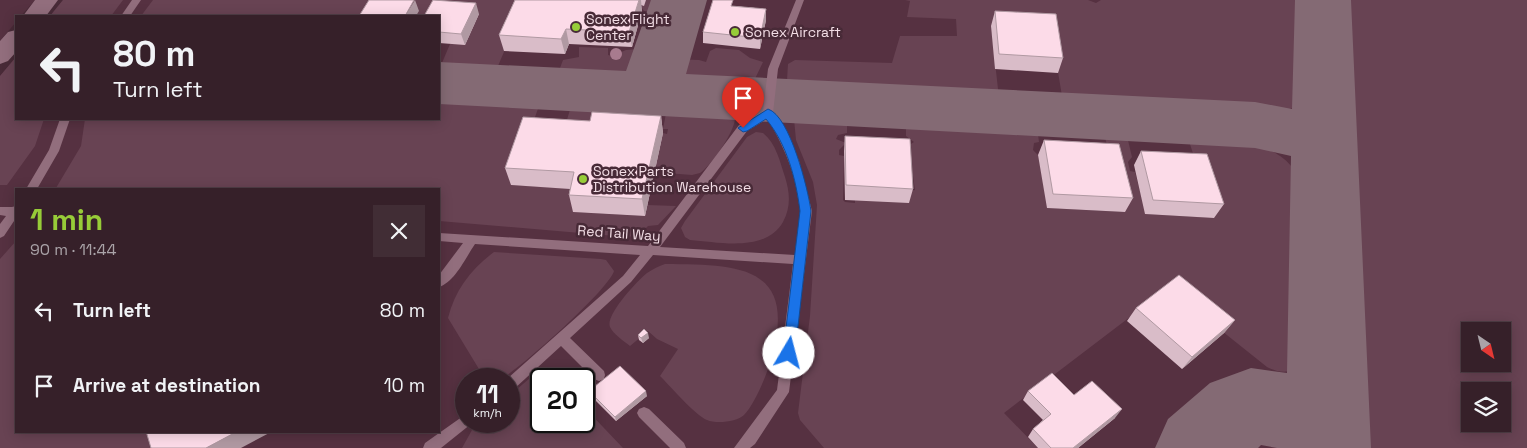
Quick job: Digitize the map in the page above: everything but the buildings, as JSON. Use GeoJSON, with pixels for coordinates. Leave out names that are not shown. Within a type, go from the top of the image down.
{"type":"FeatureCollection","features":[{"type":"Feature","properties":{"kind":"street"},"geometry":{"type":"LineString","coordinates":[[35,15],[48,0]]}},
{"type":"Feature","properties":{"kind":"street"},"geometry":{"type":"LineString","coordinates":[[0,56],[15,38]]}},
{"type":"Feature","properties":{"kind":"lane"},"geometry":{"type":"LineString","coordinates":[[125,15],[137,0]]}},
{"type":"Feature","properties":{"kind":"lane"},"geometry":{"type":"LineString","coordinates":[[741,448],[750,439],[783,392],[794,314],[798,260],[806,211],[794,161],[779,128],[768,113],[773,69],[800,0]]}},
{"type":"Feature","properties":{"kind":"lane"},"geometry":{"type":"LineString","coordinates":[[520,375],[627,279],[743,128],[768,113]]}},
{"type":"Feature","properties":{"kind":"lane"},"geometry":{"type":"LineString","coordinates":[[32,188],[54,151],[65,120]]}},
{"type":"Feature","properties":{"kind":"lane"},"geometry":{"type":"LineString","coordinates":[[0,211],[15,211]]}},
{"type":"Feature","properties":{"kind":"lane"},"geometry":{"type":"LineString","coordinates":[[0,233],[15,212]]}},
{"type":"Feature","properties":{"kind":"lane","name":"Red Tail Way"},"geometry":{"type":"LineString","coordinates":[[440,237],[798,260]]}},
{"type":"Feature","properties":{"kind":"lane"},"geometry":{"type":"LineString","coordinates":[[440,281],[449,272],[472,239]]}},
{"type":"Feature","properties":{"kind":"lane"},"geometry":{"type":"LineString","coordinates":[[562,339],[599,374]]}},
{"type":"Feature","properties":{"kind":"lane"},"geometry":{"type":"LineString","coordinates":[[644,413],[679,448]]}},
{"type":"Feature","properties":{"kind":"lane"},"geometry":{"type":"LineString","coordinates":[[430,448],[455,429]]}},
{"type":"Feature","properties":{"kind":"shaded area"},"geometry":{"type":"Polygon","coordinates":[[[0,0],[35,0],[22,15],[15,15],[15,23],[0,41],[0,0]]]}},
{"type":"Feature","properties":{"kind":"shaded area"},"geometry":{"type":"Polygon","coordinates":[[[63,0],[1527,0],[1527,448],[0,448],[0,76],[15,58],[15,120],[440,120],[440,15],[51,15],[63,0]]]}},
{"type":"Feature","properties":{"kind":"shaded area"},"geometry":{"type":"Polygon","coordinates":[[[63,0],[123,0],[112,15],[51,15],[63,0]]]}},
{"type":"Feature","properties":{"kind":"shaded area"},"geometry":{"type":"Polygon","coordinates":[[[153,0],[547,0],[524,5],[495,73],[440,70],[450,44],[479,15],[417,15],[419,11],[381,15],[142,15],[153,0]]]}},
{"type":"Feature","properties":{"kind":"shaded area"},"geometry":{"type":"Polygon","coordinates":[[[646,0],[671,0],[666,13],[644,11],[640,5],[646,0]]]}},
{"type":"Feature","properties":{"kind":"shaded area"},"geometry":{"type":"Polygon","coordinates":[[[905,0],[1088,0],[1096,3],[1101,0],[1306,0],[1305,96],[1293,108],[1268,114],[1063,102],[1051,30],[991,26],[999,98],[802,89],[793,87],[787,80],[788,64],[795,60],[892,63],[900,36],[957,36],[956,19],[907,17],[910,1],[905,0]]]}},
{"type":"Feature","properties":{"kind":"shaded area"},"geometry":{"type":"Polygon","coordinates":[[[1341,0],[1527,0],[1527,448],[1355,448],[1341,0]]]}},
{"type":"Feature","properties":{"kind":"shaded area"},"geometry":{"type":"Polygon","coordinates":[[[579,47],[608,48],[608,55],[612,56],[626,50],[653,48],[644,72],[631,79],[557,76],[563,60],[579,57],[579,47]]]}},
{"type":"Feature","properties":{"kind":"shaded area"},"geometry":{"type":"Polygon","coordinates":[[[716,48],[739,50],[750,58],[763,62],[753,83],[745,86],[681,83],[670,77],[672,59],[706,62],[710,51],[716,48]]]}},
{"type":"Feature","properties":{"kind":"shaded area"},"geometry":{"type":"Polygon","coordinates":[[[15,58],[15,120],[44,120],[35,146],[7,185],[0,185],[0,76],[15,58]]]}},
{"type":"Feature","properties":{"kind":"shaded area"},"geometry":{"type":"Polygon","coordinates":[[[440,97],[540,103],[511,185],[579,189],[574,212],[644,216],[647,205],[676,206],[658,225],[648,226],[639,235],[627,237],[440,221],[440,188],[56,188],[81,146],[85,120],[440,120],[440,97]]]}},
{"type":"Feature","properties":{"kind":"shaded area"},"geometry":{"type":"Polygon","coordinates":[[[572,103],[604,104],[595,133],[563,133],[572,103]]]}},
{"type":"Feature","properties":{"kind":"shaded area"},"geometry":{"type":"Polygon","coordinates":[[[667,108],[730,111],[735,116],[735,122],[728,138],[710,163],[700,173],[692,175],[654,172],[663,133],[667,134],[668,129],[663,129],[667,108]]]}},
{"type":"Feature","properties":{"kind":"shaded area"},"geometry":{"type":"Polygon","coordinates":[[[803,115],[847,117],[847,133],[838,135],[836,139],[846,143],[839,150],[839,155],[844,156],[843,200],[855,203],[855,200],[915,190],[913,176],[908,175],[906,147],[914,142],[906,136],[906,120],[1037,127],[1039,142],[1034,143],[1033,150],[1038,155],[1048,208],[1125,212],[1103,130],[1126,132],[1132,157],[1128,162],[1130,171],[1135,172],[1146,214],[1214,218],[1187,135],[1239,140],[1256,144],[1272,151],[1286,160],[1296,173],[1303,190],[1300,365],[1293,370],[1285,372],[1267,367],[1168,288],[1004,413],[1038,448],[824,448],[800,420],[798,413],[810,316],[817,205],[813,182],[796,140],[794,119],[803,115]]]}},
{"type":"Feature","properties":{"kind":"shaded area"},"geometry":{"type":"Polygon","coordinates":[[[756,132],[763,133],[771,142],[785,177],[789,200],[783,222],[775,232],[753,242],[727,243],[690,240],[685,237],[681,228],[685,221],[747,137],[756,132]]]}},
{"type":"Feature","properties":{"kind":"shaded area"},"geometry":{"type":"Polygon","coordinates":[[[15,242],[15,433],[159,433],[163,448],[0,448],[0,259],[15,242]]]}},
{"type":"Feature","properties":{"kind":"shaded area"},"geometry":{"type":"Polygon","coordinates":[[[494,252],[601,259],[606,260],[614,271],[609,280],[582,310],[516,368],[478,368],[448,318],[455,298],[465,281],[494,252]]]}},
{"type":"Feature","properties":{"kind":"shaded area"},"geometry":{"type":"Polygon","coordinates":[[[665,264],[714,266],[736,269],[754,275],[767,286],[776,301],[778,323],[771,360],[749,410],[741,417],[732,421],[721,422],[707,420],[702,417],[660,376],[678,349],[657,339],[648,331],[630,346],[611,330],[612,314],[630,290],[647,273],[665,264]]]}},
{"type":"Feature","properties":{"kind":"shaded area"},"geometry":{"type":"Polygon","coordinates":[[[530,378],[530,433],[595,433],[595,419],[623,448],[462,448],[470,433],[520,433],[520,387],[530,378]]]}},
{"type":"Feature","properties":{"kind":"taxiway"},"geometry":{"type":"LineString","coordinates":[[670,94],[657,87],[653,81],[679,0]]}},
{"type":"Feature","properties":{"kind":"taxiway"},"geometry":{"type":"LineString","coordinates":[[1323,0],[1325,139]]}},
{"type":"Feature","properties":{"kind":"taxiway"},"geometry":{"type":"LineString","coordinates":[[440,83],[1255,125],[1325,139]]}},
{"type":"Feature","properties":{"kind":"taxiway"},"geometry":{"type":"LineString","coordinates":[[1325,139],[1328,448]]}},
{"type":"Feature","properties":{"kind":"taxiway"},"geometry":{"type":"LineString","coordinates":[[1198,448],[1240,410],[1251,406],[1302,415],[1326,403]]}},
{"type":"Feature","properties":{"kind":"place","name":"Sonex Flight Center"},"geometry":{"type":"Point","coordinates":[576,27]}},
{"type":"Feature","properties":{"kind":"place","name":"Sonex Aircraft"},"geometry":{"type":"Point","coordinates":[735,32]}},
{"type":"Feature","properties":{"kind":"place","name":"Sonex Parts Distribution Warehouse"},"geometry":{"type":"Point","coordinates":[583,179]}},
{"type":"Feature","properties":{"kind":"route"},"geometry":{"type":"LineString","coordinates":[[743,128],[768,113],[779,128],[794,161],[802,189],[806,211],[798,260],[789,353]]}}]}
